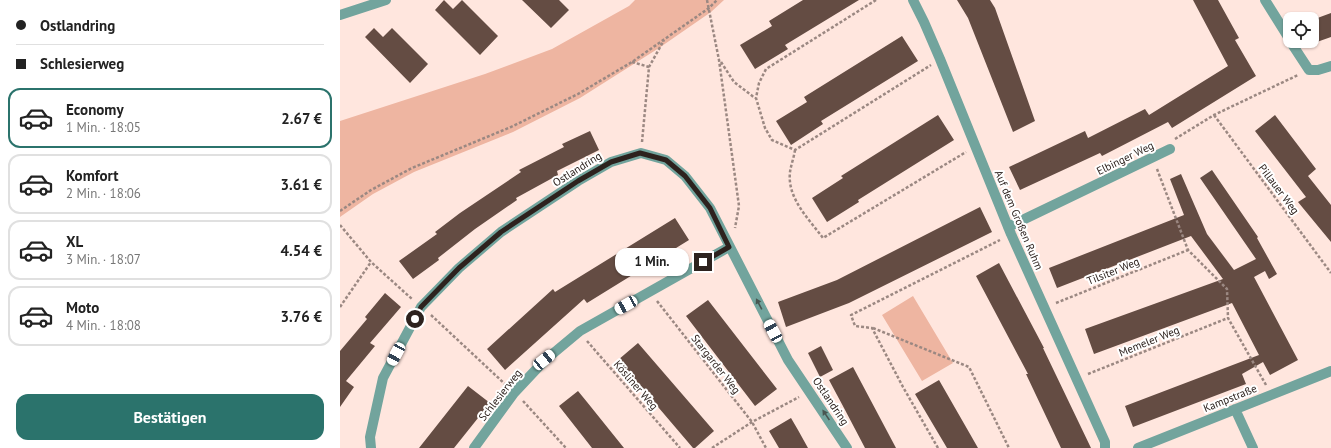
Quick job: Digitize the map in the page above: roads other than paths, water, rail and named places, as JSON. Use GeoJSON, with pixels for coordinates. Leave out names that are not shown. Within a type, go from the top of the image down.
{"type":"FeatureCollection","features":[{"type":"Feature","properties":{"kind":"street"},"geometry":{"type":"LineString","coordinates":[[340,15],[386,0]]}},
{"type":"Feature","properties":{"kind":"street","name":"Auf dem Großen Ruhm"},"geometry":{"type":"LineString","coordinates":[[913,0],[940,59],[1010,231],[1105,442],[1105,448]]}},
{"type":"Feature","properties":{"kind":"street"},"geometry":{"type":"LineString","coordinates":[[1264,0],[1283,30]]}},
{"type":"Feature","properties":{"kind":"street"},"geometry":{"type":"LineString","coordinates":[[1295,48],[1309,70],[1318,70],[1331,66]]}},
{"type":"Feature","properties":{"kind":"street","name":"Elbinger Weg"},"geometry":{"type":"LineString","coordinates":[[1010,231],[1170,149]]}},
{"type":"Feature","properties":{"kind":"street","name":"Ostlandring"},"geometry":{"type":"LineString","coordinates":[[372,448],[370,438],[383,378],[421,307],[459,268],[501,232],[578,181],[611,162],[640,153],[666,160],[685,176],[710,208],[788,360],[847,448]]}},
{"type":"Feature","properties":{"kind":"street","name":"Schlesierweg"},"geometry":{"type":"LineString","coordinates":[[474,448],[514,393],[544,360],[580,332],[729,247]]}},
{"type":"Feature","properties":{"kind":"street","name":"Kampstraße"},"geometry":{"type":"LineString","coordinates":[[1138,448],[1331,371]]}},
{"type":"Feature","properties":{"kind":"street"},"geometry":{"type":"LineString","coordinates":[[1235,409],[1253,448]]}}]}
